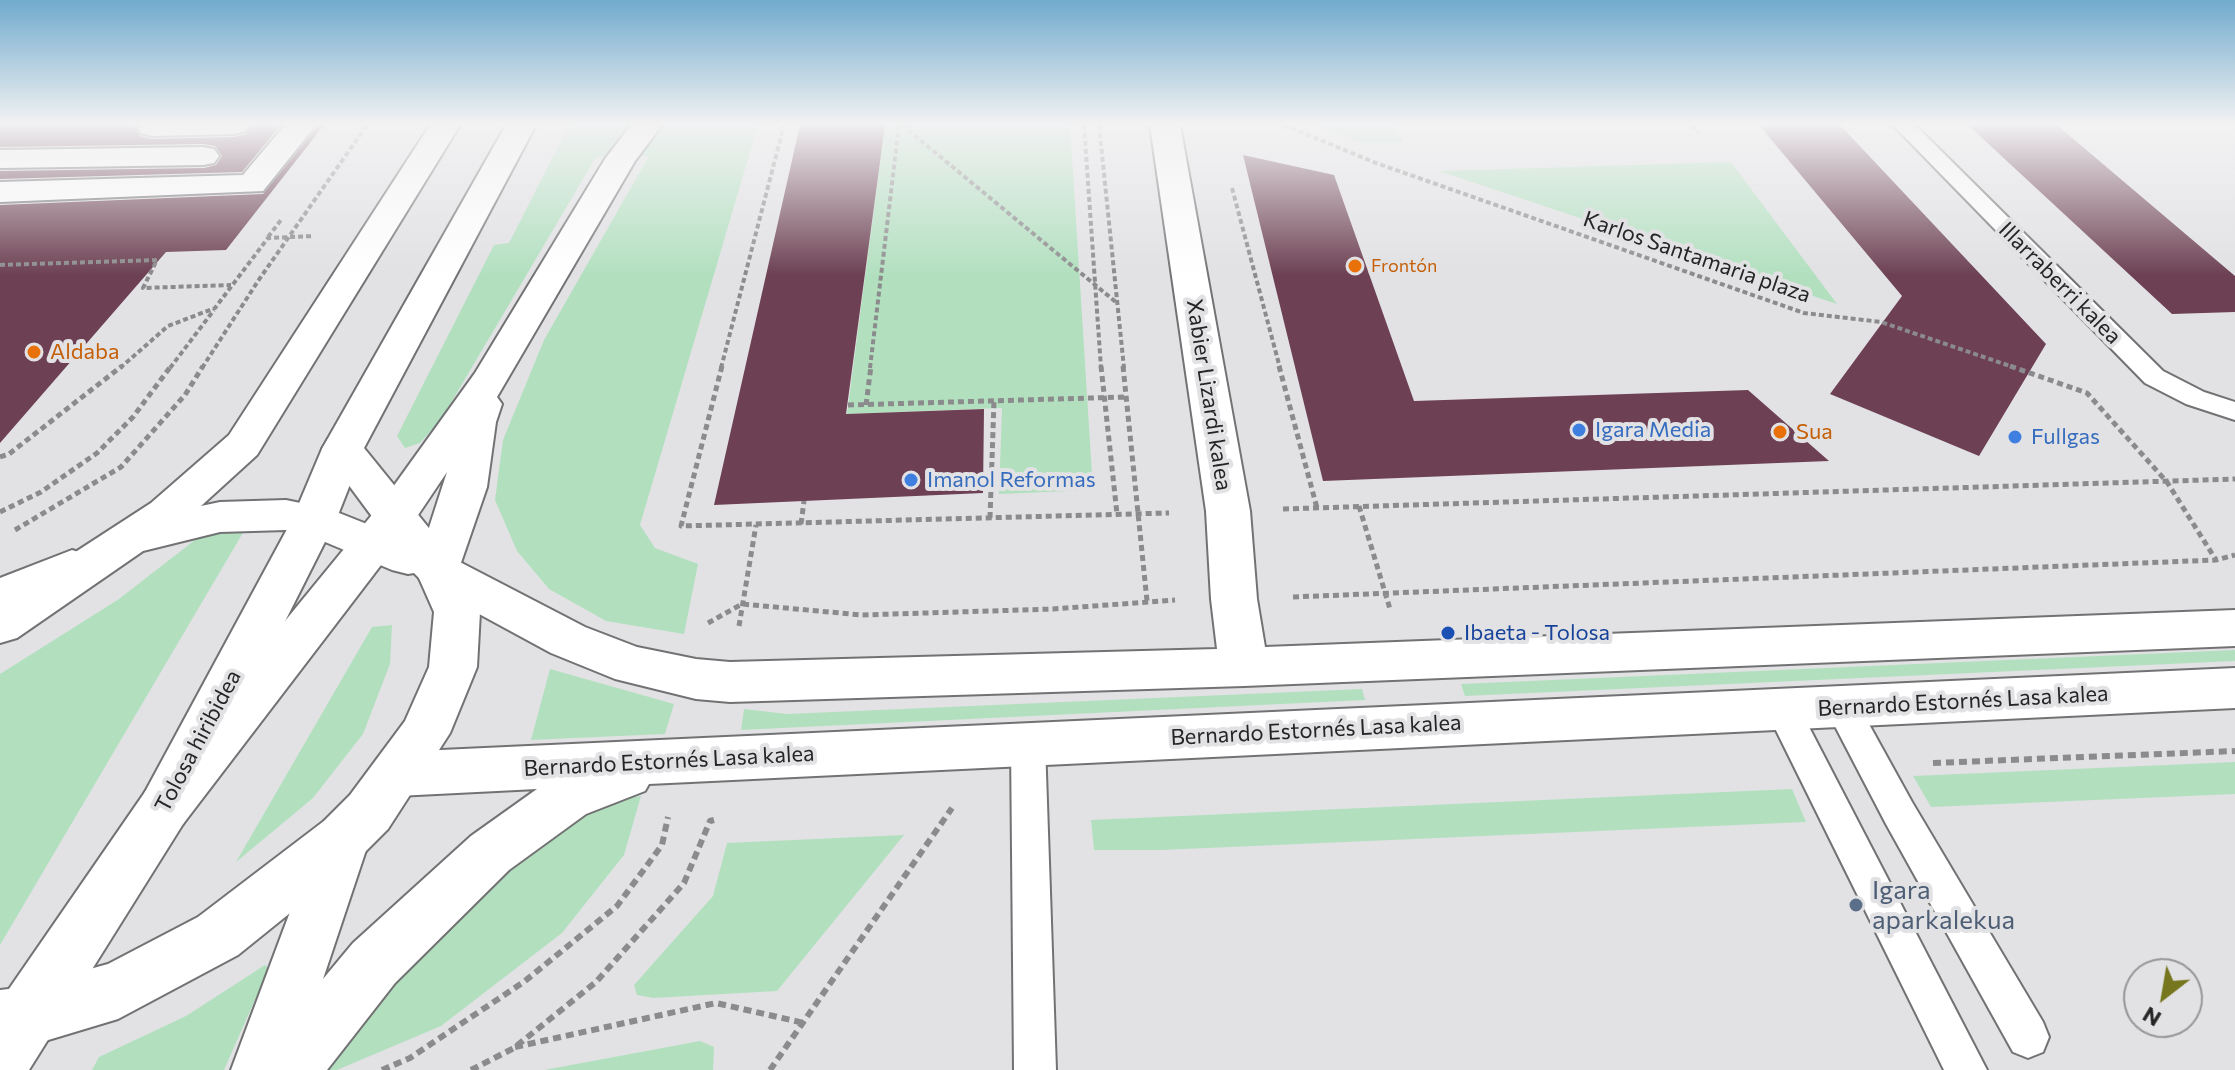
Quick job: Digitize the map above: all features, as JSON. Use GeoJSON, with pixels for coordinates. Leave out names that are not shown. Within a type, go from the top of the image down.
{"type":"FeatureCollection","features":[{"type":"Feature","properties":{"kind":"main road"},"geometry":{"type":"LineString","coordinates":[[0,192],[252,184],[260,175]]}},
{"type":"Feature","properties":{"kind":"main road"},"geometry":{"type":"LineString","coordinates":[[0,625],[166,514],[243,445],[413,175]]}},
{"type":"Feature","properties":{"kind":"main road","name":"Tolosa hiribidea"},"geometry":{"type":"LineString","coordinates":[[13,1042],[164,808],[314,520],[343,449],[494,175]]}},
{"type":"Feature","properties":{"kind":"main road"},"geometry":{"type":"LineString","coordinates":[[164,808],[384,530],[491,378],[612,175]]}},
{"type":"Feature","properties":{"kind":"main road","name":"Xabier Lizardi kalea"},"geometry":{"type":"LineString","coordinates":[[1173,175],[1228,511],[1234,599],[1244,667]]}},
{"type":"Feature","properties":{"kind":"main road"},"geometry":{"type":"LineString","coordinates":[[438,571],[466,487],[476,422],[491,378]]}},
{"type":"Feature","properties":{"kind":"main road"},"geometry":{"type":"LineString","coordinates":[[343,449],[384,530],[438,571],[568,640],[632,665],[696,679],[775,682],[1244,667],[2235,628]]}},
{"type":"Feature","properties":{"kind":"main road"},"geometry":{"type":"LineString","coordinates":[[0,597],[115,548],[186,524],[220,517],[254,514],[384,530]]}},
{"type":"Feature","properties":{"kind":"main road","name":"Tolosa hiribidea"},"geometry":{"type":"LineString","coordinates":[[13,1042],[218,936],[343,838],[369,812],[425,733],[453,667],[457,612],[438,571]]}},
{"type":"Feature","properties":{"kind":"main road","name":"Bernardo Estornés Lasa kalea"},"geometry":{"type":"LineString","coordinates":[[397,774],[2235,688]]}},
{"type":"Feature","properties":{"kind":"main road"},"geometry":{"type":"LineString","coordinates":[[288,1070],[374,963],[490,853],[567,798],[671,761]]}},
{"type":"Feature","properties":{"kind":"main road","name":"Tolosa hiribidea"},"geometry":{"type":"LineString","coordinates":[[262,1070],[343,838]]}},
{"type":"Feature","properties":{"kind":"lane","name":"Illarraberri kalea"},"geometry":{"type":"LineString","coordinates":[[1953,175],[2154,377],[2195,398],[2235,411]]}},
{"type":"Feature","properties":{"kind":"lane"},"geometry":{"type":"LineString","coordinates":[[1842,707],[2028,1037]]}},
{"type":"Feature","properties":{"kind":"lane"},"geometry":{"type":"LineString","coordinates":[[1783,710],[1966,1070]]}},
{"type":"Feature","properties":{"kind":"lane"},"geometry":{"type":"LineString","coordinates":[[1028,743],[1035,1070]]}},
{"type":"Feature","properties":{"kind":"path"},"geometry":{"type":"LineString","coordinates":[[11,532],[121,467],[185,395],[258,281],[333,175]]}},
{"type":"Feature","properties":{"kind":"path"},"geometry":{"type":"LineString","coordinates":[[771,175],[681,526],[2235,479]]}},
{"type":"Feature","properties":{"kind":"path"},"geometry":{"type":"LineString","coordinates":[[866,405],[895,175]]}},
{"type":"Feature","properties":{"kind":"path"},"geometry":{"type":"LineString","coordinates":[[962,175],[1117,303]]}},
{"type":"Feature","properties":{"kind":"path"},"geometry":{"type":"LineString","coordinates":[[1087,175],[1103,398],[1117,514]]}},
{"type":"Feature","properties":{"kind":"path"},"geometry":{"type":"LineString","coordinates":[[1104,175],[1147,601]]}},
{"type":"Feature","properties":{"kind":"path","name":"Karlos Santamaria plaza"},"geometry":{"type":"LineString","coordinates":[[1410,175],[1804,313],[1881,322],[2087,393],[2167,482],[2216,560]]}},
{"type":"Feature","properties":{"kind":"path"},"geometry":{"type":"LineString","coordinates":[[1231,186],[1317,508]]}},
{"type":"Feature","properties":{"kind":"path"},"geometry":{"type":"LineString","coordinates":[[0,512],[41,492],[97,453],[133,417],[268,238],[376,234]]}},
{"type":"Feature","properties":{"kind":"path"},"geometry":{"type":"LineString","coordinates":[[0,265],[157,260],[143,288],[231,285]]}},
{"type":"Feature","properties":{"kind":"path"},"geometry":{"type":"LineString","coordinates":[[0,457],[9,454],[99,387],[168,326],[215,308]]}},
{"type":"Feature","properties":{"kind":"path"},"geometry":{"type":"LineString","coordinates":[[848,405],[1126,397]]}},
{"type":"Feature","properties":{"kind":"path"},"geometry":{"type":"LineString","coordinates":[[990,518],[994,401]]}},
{"type":"Feature","properties":{"kind":"path"},"geometry":{"type":"LineString","coordinates":[[801,524],[804,501]]}},
{"type":"Feature","properties":{"kind":"path"},"geometry":{"type":"LineString","coordinates":[[1359,506],[1393,619]]}},
{"type":"Feature","properties":{"kind":"path"},"geometry":{"type":"LineString","coordinates":[[738,634],[756,525]]}},
{"type":"Feature","properties":{"kind":"path"},"geometry":{"type":"LineString","coordinates":[[696,679],[707,624],[742,604],[862,615],[1053,609],[1147,601],[2216,560],[2235,555]]}},
{"type":"Feature","properties":{"kind":"path"},"geometry":{"type":"LineString","coordinates":[[382,1070],[410,1058],[525,981],[617,906],[662,845],[671,761]]}},
{"type":"Feature","properties":{"kind":"path"},"geometry":{"type":"LineString","coordinates":[[770,1070],[952,808]]}},
{"type":"Feature","properties":{"kind":"path"},"geometry":{"type":"LineString","coordinates":[[471,1070],[514,1048],[596,982],[684,883],[710,821]]}},
{"type":"Feature","properties":{"kind":"path"},"geometry":{"type":"LineString","coordinates":[[514,1048],[716,1003],[804,1023]]}},
{"type":"Feature","properties":{"kind":"green space"},"geometry":{"type":"Polygon","coordinates":[[[544,175],[585,175],[442,418],[420,443],[405,448],[397,436],[494,245],[509,243],[544,175]]]}},
{"type":"Feature","properties":{"kind":"green space"},"geometry":{"type":"Polygon","coordinates":[[[638,175],[743,175],[640,525],[655,548],[698,564],[684,634],[606,621],[549,589],[517,551],[495,500],[503,440],[544,340],[638,175]]]}},
{"type":"Feature","properties":{"kind":"green space"},"geometry":{"type":"Polygon","coordinates":[[[878,175],[1073,175],[1093,490],[999,494],[1002,408],[847,414],[878,175]]]}},
{"type":"Feature","properties":{"kind":"green space"},"geometry":{"type":"Polygon","coordinates":[[[1451,175],[1741,175],[1837,304],[1451,175]]]}},
{"type":"Feature","properties":{"kind":"green space"},"geometry":{"type":"Polygon","coordinates":[[[244,531],[0,945],[0,674],[119,599],[200,536],[244,531]]]}},
{"type":"Feature","properties":{"kind":"green space"},"geometry":{"type":"Polygon","coordinates":[[[392,625],[390,664],[363,734],[313,798],[236,862],[372,627],[392,625]]]}},
{"type":"Feature","properties":{"kind":"green space"},"geometry":{"type":"Polygon","coordinates":[[[2235,650],[2235,661],[1465,696],[1461,684],[2235,650]]]}},
{"type":"Feature","properties":{"kind":"green space"},"geometry":{"type":"Polygon","coordinates":[[[550,669],[674,704],[665,734],[531,740],[550,669]]]}},
{"type":"Feature","properties":{"kind":"green space"},"geometry":{"type":"Polygon","coordinates":[[[1362,689],[1365,700],[741,730],[744,709],[787,714],[1362,689]]]}},
{"type":"Feature","properties":{"kind":"green space"},"geometry":{"type":"Polygon","coordinates":[[[2235,762],[2235,794],[1931,807],[1913,776],[2235,762]]]}},
{"type":"Feature","properties":{"kind":"green space"},"geometry":{"type":"Polygon","coordinates":[[[1792,789],[1806,822],[1161,850],[1094,850],[1091,820],[1792,789]]]}},
{"type":"Feature","properties":{"kind":"green space"},"geometry":{"type":"Polygon","coordinates":[[[641,796],[624,855],[562,933],[441,1026],[337,1070],[326,1070],[373,1003],[540,839],[604,802],[641,796]]]}},
{"type":"Feature","properties":{"kind":"green space"},"geometry":{"type":"Polygon","coordinates":[[[904,835],[777,991],[653,998],[637,995],[634,985],[713,896],[727,843],[904,835]]]}},
{"type":"Feature","properties":{"kind":"green space"},"geometry":{"type":"Polygon","coordinates":[[[265,965],[269,968],[224,1070],[92,1070],[99,1057],[186,1016],[265,965]]]}},
{"type":"Feature","properties":{"kind":"green space"},"geometry":{"type":"Polygon","coordinates":[[[700,1041],[714,1047],[713,1070],[544,1070],[700,1041]]]}},
{"type":"Feature","properties":{"kind":"building"},"geometry":{"type":"Polygon","coordinates":[[[0,175],[141,175],[0,179],[0,175]]]}},
{"type":"Feature","properties":{"kind":"building"},"geometry":{"type":"Polygon","coordinates":[[[278,175],[285,175],[226,250],[166,252],[0,443],[0,205],[263,194],[278,175]]]}},
{"type":"Feature","properties":{"kind":"building"},"geometry":{"type":"Polygon","coordinates":[[[789,175],[878,175],[846,414],[984,409],[983,493],[714,505],[789,175]]]}},
{"type":"Feature","properties":{"kind":"building"},"geometry":{"type":"Polygon","coordinates":[[[1248,175],[1334,175],[1414,401],[1748,390],[1829,461],[1323,481],[1248,175]]]}},
{"type":"Feature","properties":{"kind":"building"},"geometry":{"type":"Polygon","coordinates":[[[1801,175],[1887,175],[2046,344],[1979,456],[1830,394],[1902,296],[1801,175]]]}},
{"type":"Feature","properties":{"kind":"building"},"geometry":{"type":"Polygon","coordinates":[[[2022,175],[2116,175],[2235,276],[2235,312],[2172,314],[2022,175]]]}},
{"type":"Feature","properties":{"kind":"place","name":"Frontón"},"geometry":{"type":"Point","coordinates":[1355,266]}},
{"type":"Feature","properties":{"kind":"place","name":"Aldaba"},"geometry":{"type":"Point","coordinates":[34,352]}},
{"type":"Feature","properties":{"kind":"place","name":"Igara Media"},"geometry":{"type":"Point","coordinates":[1579,430]}},
{"type":"Feature","properties":{"kind":"place","name":"Sua"},"geometry":{"type":"Point","coordinates":[1780,432]}},
{"type":"Feature","properties":{"kind":"place","name":"Fullgas"},"geometry":{"type":"Point","coordinates":[2015,437]}},
{"type":"Feature","properties":{"kind":"place","name":"Imanol Reformas"},"geometry":{"type":"Point","coordinates":[911,480]}},
{"type":"Feature","properties":{"kind":"place","name":"Ibaeta - Tolosa"},"geometry":{"type":"Point","coordinates":[1448,633]}},
{"type":"Feature","properties":{"kind":"place","name":"Igara aparkalekua"},"geometry":{"type":"Point","coordinates":[1856,905]}}]}
